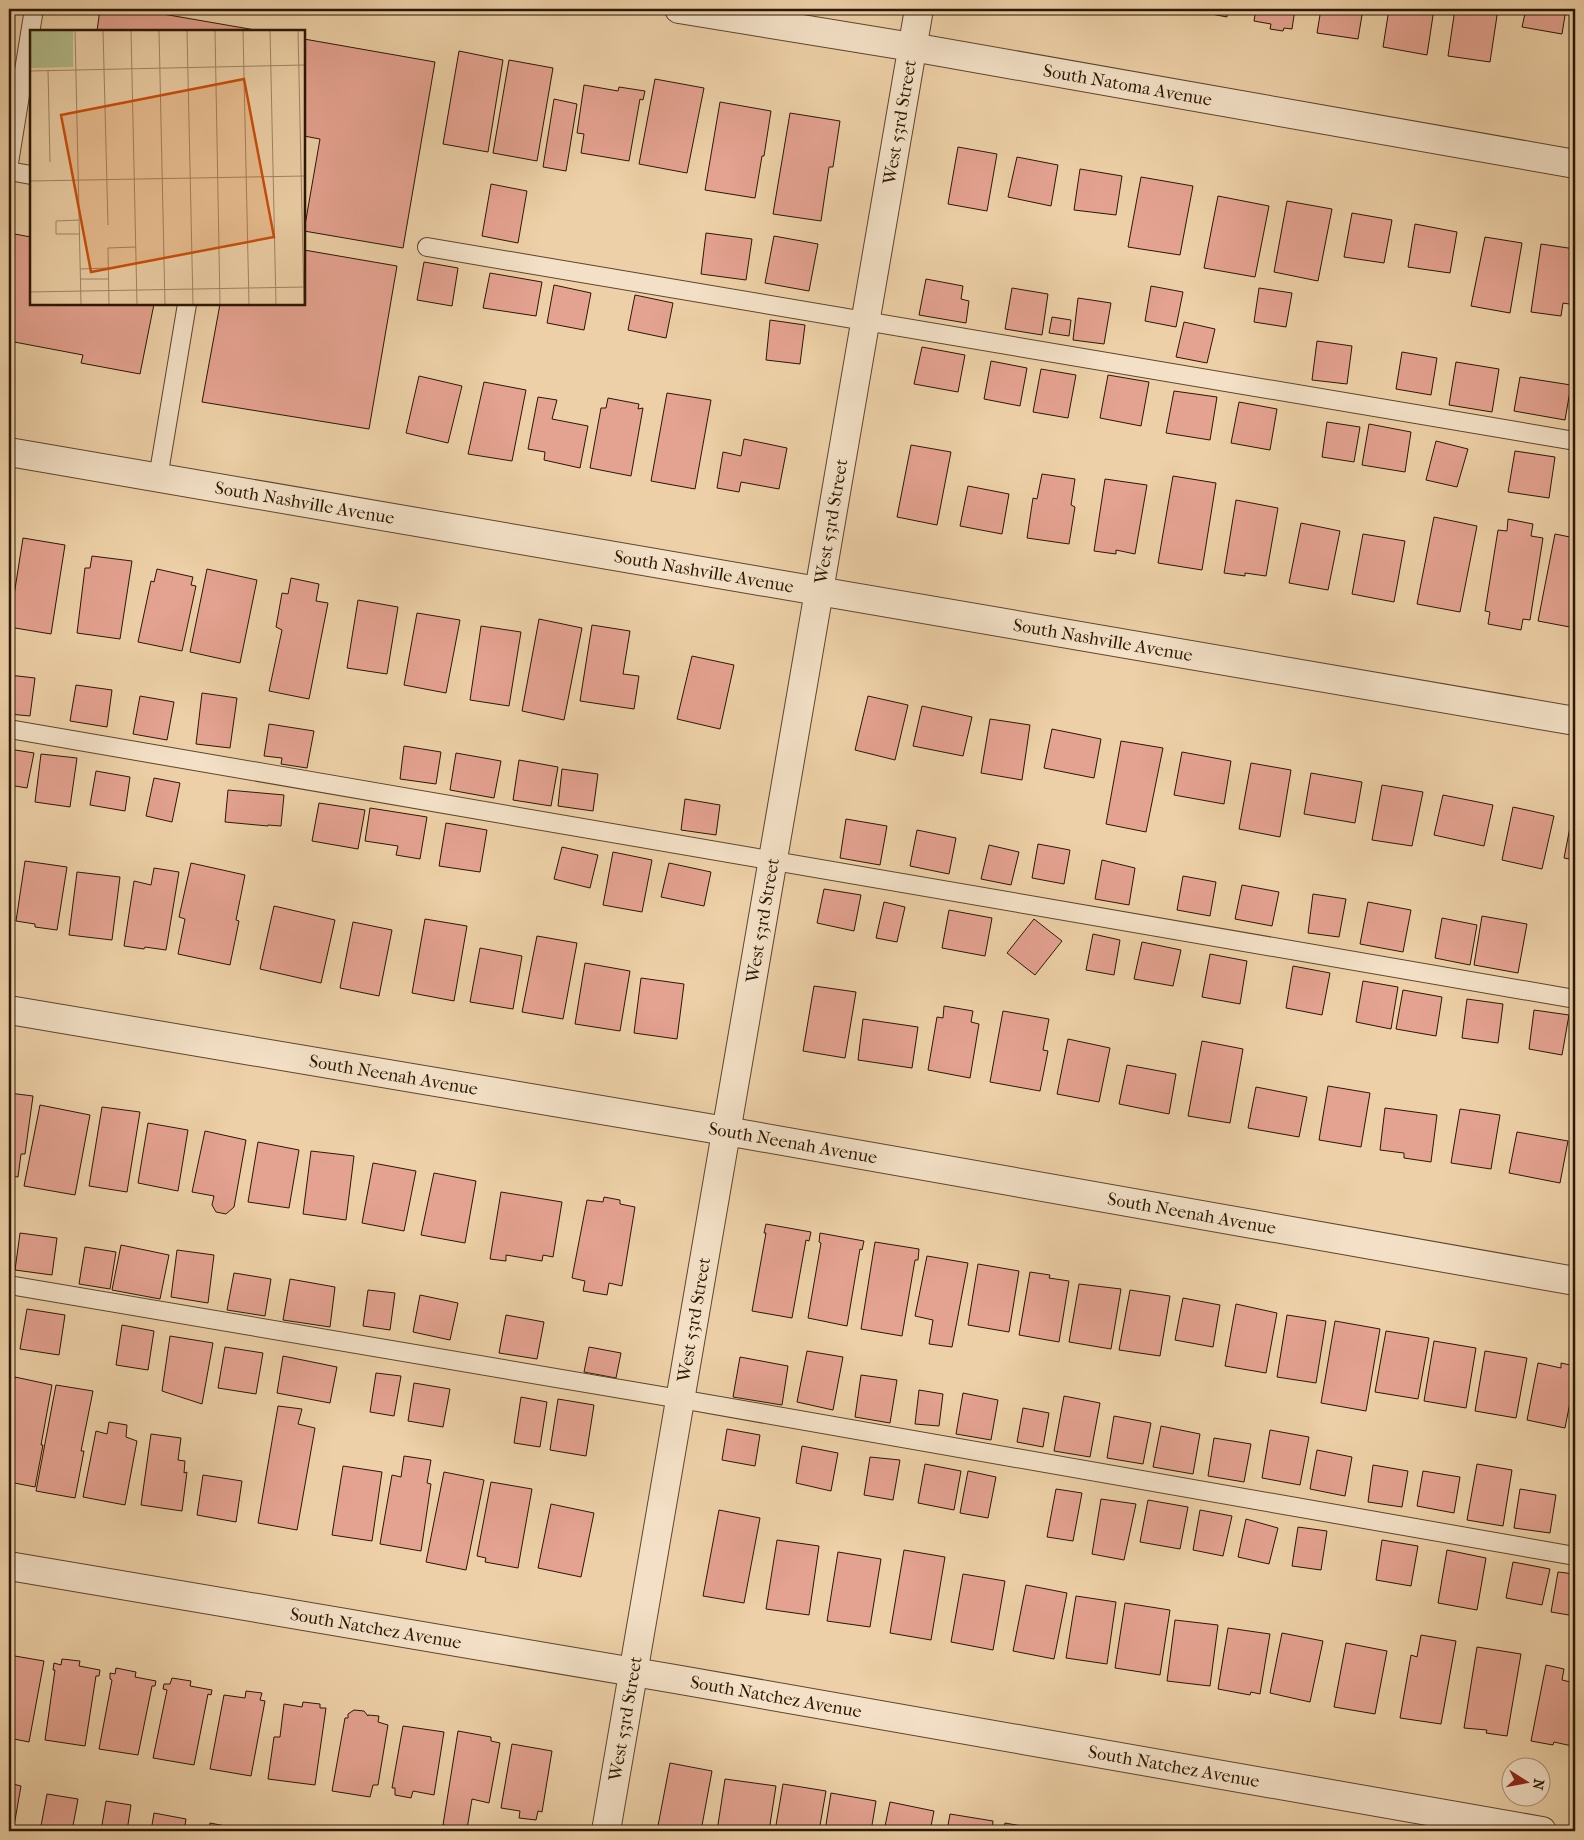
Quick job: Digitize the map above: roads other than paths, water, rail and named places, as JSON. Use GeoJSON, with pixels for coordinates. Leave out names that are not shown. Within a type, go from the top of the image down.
{"type":"FeatureCollection","features":[{"type":"Feature","properties":{"kind":"street","name":"South Natoma Avenue"},"geometry":{"type":"LineString","coordinates":[[679,9],[912,47],[1575,164]]}},
{"type":"Feature","properties":{"kind":"street","name":"West 53rd Street"},"geometry":{"type":"LineString","coordinates":[[606,1831],[919,9]]}},
{"type":"Feature","properties":{"kind":"street","name":"South Nashville Avenue"},"geometry":{"type":"LineString","coordinates":[[9,452],[1575,722]]}},
{"type":"Feature","properties":{"kind":"street","name":"South Neenah Avenue"},"geometry":{"type":"LineString","coordinates":[[9,1010],[726,1131],[1575,1281]]}},
{"type":"Feature","properties":{"kind":"street","name":"South Natchez Avenue"},"geometry":{"type":"LineString","coordinates":[[9,1566],[633,1672],[1542,1831]]}},
{"type":"Feature","properties":{"kind":"lane"},"geometry":{"type":"LineString","coordinates":[[31,30],[34,9]]}},
{"type":"Feature","properties":{"kind":"lane"},"geometry":{"type":"LineString","coordinates":[[9,163],[30,34]]}},
{"type":"Feature","properties":{"kind":"lane"},"geometry":{"type":"LineString","coordinates":[[9,171],[30,175]]}},
{"type":"Feature","properties":{"kind":"lane"},"geometry":{"type":"LineString","coordinates":[[427,247],[1575,441]]}},
{"type":"Feature","properties":{"kind":"lane"},"geometry":{"type":"LineString","coordinates":[[158,478],[187,305]]}},
{"type":"Feature","properties":{"kind":"lane"},"geometry":{"type":"LineString","coordinates":[[9,729],[1575,999]]}},
{"type":"Feature","properties":{"kind":"lane"},"geometry":{"type":"LineString","coordinates":[[9,1285],[1575,1556]]}}]}
